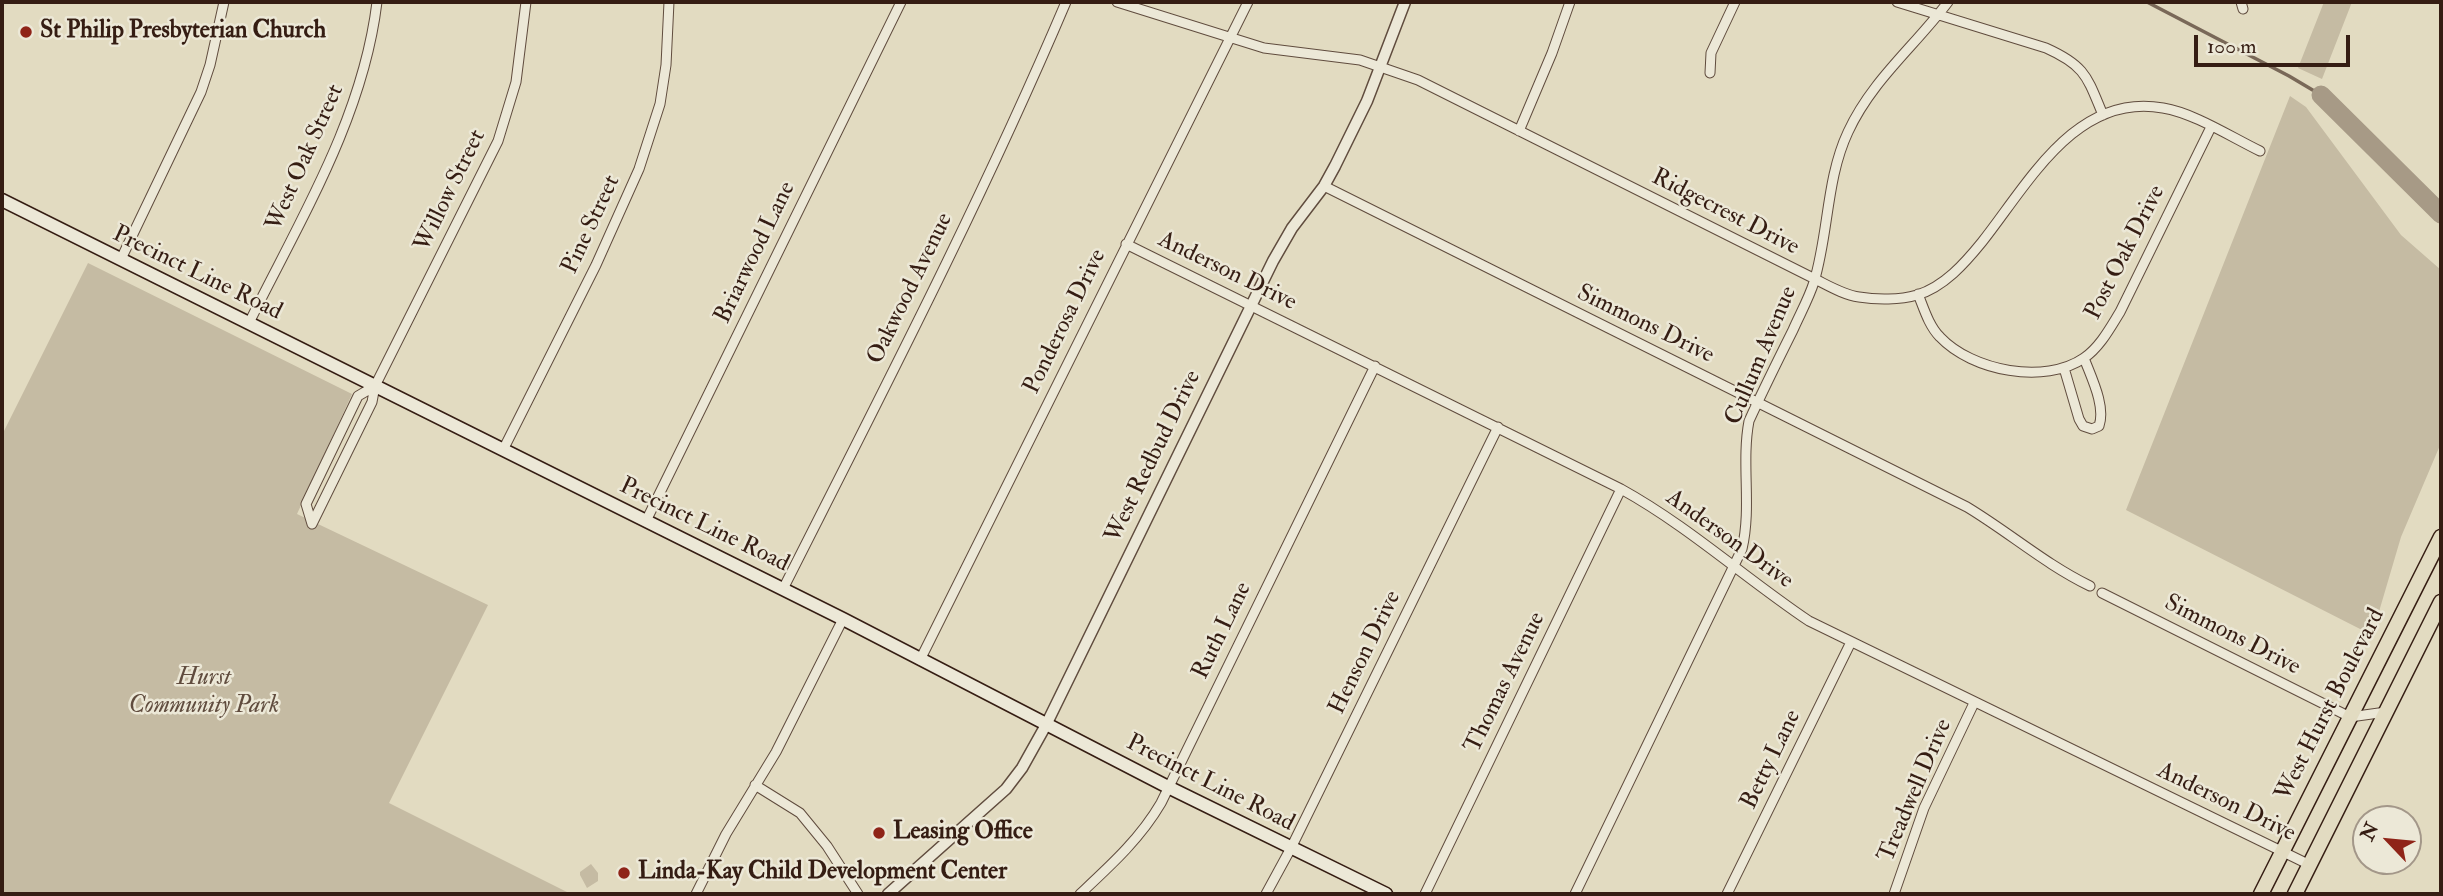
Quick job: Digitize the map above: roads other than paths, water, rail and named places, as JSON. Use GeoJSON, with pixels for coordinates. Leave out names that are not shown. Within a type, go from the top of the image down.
{"type":"FeatureCollection","features":[{"type":"Feature","properties":{"kind":"main road","name":"Precinct Line Road"},"geometry":{"type":"LineString","coordinates":[[2,200],[843,619],[1168,787],[1386,894]]}},
{"type":"Feature","properties":{"kind":"main road","name":"West Hurst Boulevard"},"geometry":{"type":"LineString","coordinates":[[2261,894],[2441,537]]}},
{"type":"Feature","properties":{"kind":"main road"},"geometry":{"type":"LineString","coordinates":[[2295,894],[2441,602]]}},
{"type":"Feature","properties":{"kind":"street"},"geometry":{"type":"LineString","coordinates":[[121,259],[201,92],[224,2]]}},
{"type":"Feature","properties":{"kind":"street","name":"West Oak Street"},"geometry":{"type":"LineString","coordinates":[[248,323],[345,125],[364,71],[377,2]]}},
{"type":"Feature","properties":{"kind":"street","name":"Willow Street"},"geometry":{"type":"LineString","coordinates":[[374,386],[359,396],[306,504],[312,524],[372,402],[374,386],[498,141],[516,82],[526,2]]}},
{"type":"Feature","properties":{"kind":"street","name":"Pine Street"},"geometry":{"type":"LineString","coordinates":[[503,450],[596,265],[639,169],[660,104],[666,65],[669,2]]}},
{"type":"Feature","properties":{"kind":"street","name":"Briarwood Lane"},"geometry":{"type":"LineString","coordinates":[[646,521],[901,2]]}},
{"type":"Feature","properties":{"kind":"street","name":"Oakwood Avenue"},"geometry":{"type":"LineString","coordinates":[[783,589],[1019,113],[1066,2]]}},
{"type":"Feature","properties":{"kind":"street","name":"Ridgecrest Drive"},"geometry":{"type":"LineString","coordinates":[[1117,2],[1264,48],[1360,60],[1418,80],[1815,279],[1857,297],[1899,298],[1918,295],[1952,275],[2064,140],[2081,125],[2104,115],[2139,106],[2179,111],[2260,151]]}},
{"type":"Feature","properties":{"kind":"street","name":"Ponderosa Drive"},"geometry":{"type":"LineString","coordinates":[[920,660],[1248,2]]}},
{"type":"Feature","properties":{"kind":"street","name":"West Redbud Drive"},"geometry":{"type":"LineString","coordinates":[[888,894],[1006,789],[1022,768],[1046,725],[1273,261],[1292,228],[1324,186],[1367,102],[1405,2]]}},
{"type":"Feature","properties":{"kind":"street"},"geometry":{"type":"LineString","coordinates":[[1519,131],[1552,54],[1570,2]]}},
{"type":"Feature","properties":{"kind":"street"},"geometry":{"type":"LineString","coordinates":[[1710,74],[1710,53],[1735,2]]}},
{"type":"Feature","properties":{"kind":"street"},"geometry":{"type":"LineString","coordinates":[[1898,2],[2065,56],[2086,75],[2104,115]]}},
{"type":"Feature","properties":{"kind":"street","name":"Cullum Avenue"},"geometry":{"type":"LineString","coordinates":[[1575,894],[1734,568],[1745,536],[1746,439],[1749,421],[1815,279],[1830,189],[1848,132],[1887,70],[1948,2]]}},
{"type":"Feature","properties":{"kind":"street","name":"Post Oak Drive"},"geometry":{"type":"LineString","coordinates":[[1918,295],[1939,337],[1957,351],[1994,367],[2031,373],[2064,368],[2084,358],[2105,336],[2120,312],[2211,128]]}},
{"type":"Feature","properties":{"kind":"street","name":"Simmons Drive"},"geometry":{"type":"LineString","coordinates":[[1324,186],[1967,507],[2059,571],[2090,586]]}},
{"type":"Feature","properties":{"kind":"street","name":"Anderson Drive"},"geometry":{"type":"LineString","coordinates":[[1126,244],[1621,489],[1666,515],[1734,568],[1810,621],[2309,866]]}},
{"type":"Feature","properties":{"kind":"street"},"geometry":{"type":"LineString","coordinates":[[2064,368],[2083,426],[2092,429],[2099,426],[2102,418],[2099,404],[2084,358]]}},
{"type":"Feature","properties":{"kind":"street","name":"Ruth Lane"},"geometry":{"type":"LineString","coordinates":[[1080,894],[1147,826],[1376,366]]}},
{"type":"Feature","properties":{"kind":"street","name":"Henson Drive"},"geometry":{"type":"LineString","coordinates":[[1266,894],[1498,427]]}},
{"type":"Feature","properties":{"kind":"street","name":"Thomas Avenue"},"geometry":{"type":"LineString","coordinates":[[1425,894],[1621,489]]}},
{"type":"Feature","properties":{"kind":"street","name":"Simmons Drive"},"geometry":{"type":"LineString","coordinates":[[2102,593],[2350,717]]}},
{"type":"Feature","properties":{"kind":"street"},"geometry":{"type":"LineString","coordinates":[[696,894],[726,834],[776,752],[843,619]]}},
{"type":"Feature","properties":{"kind":"street","name":"Betty Lane"},"geometry":{"type":"LineString","coordinates":[[1727,894],[1851,642]]}},
{"type":"Feature","properties":{"kind":"street","name":"Treadwell Drive"},"geometry":{"type":"LineString","coordinates":[[1894,894],[1924,808],[1975,703]]}},
{"type":"Feature","properties":{"kind":"street"},"geometry":{"type":"LineString","coordinates":[[2350,717],[2386,712]]}},
{"type":"Feature","properties":{"kind":"street"},"geometry":{"type":"LineString","coordinates":[[755,785],[800,813],[827,846],[858,894]]}},
{"type":"Feature","properties":{"kind":"waterway"},"geometry":{"type":"LineString","coordinates":[[2147,2],[2321,95]]}},
{"type":"Feature","properties":{"kind":"waterway"},"geometry":{"type":"LineString","coordinates":[[2321,95],[2441,214]]}},
{"type":"Feature","properties":{"kind":"place","name":"St Philip Presbyterian Church"},"geometry":{"type":"Point","coordinates":[26,32]}},
{"type":"Feature","properties":{"kind":"place","name":"Leasing Office"},"geometry":{"type":"Point","coordinates":[879,833]}},
{"type":"Feature","properties":{"kind":"place","name":"Linda-Kay Child Development Center"},"geometry":{"type":"Point","coordinates":[624,873]}},
{"type":"Feature","properties":{"kind":"park label","name":"Hurst Community Park"},"geometry":{"type":"Point","coordinates":[204,693]}}]}
